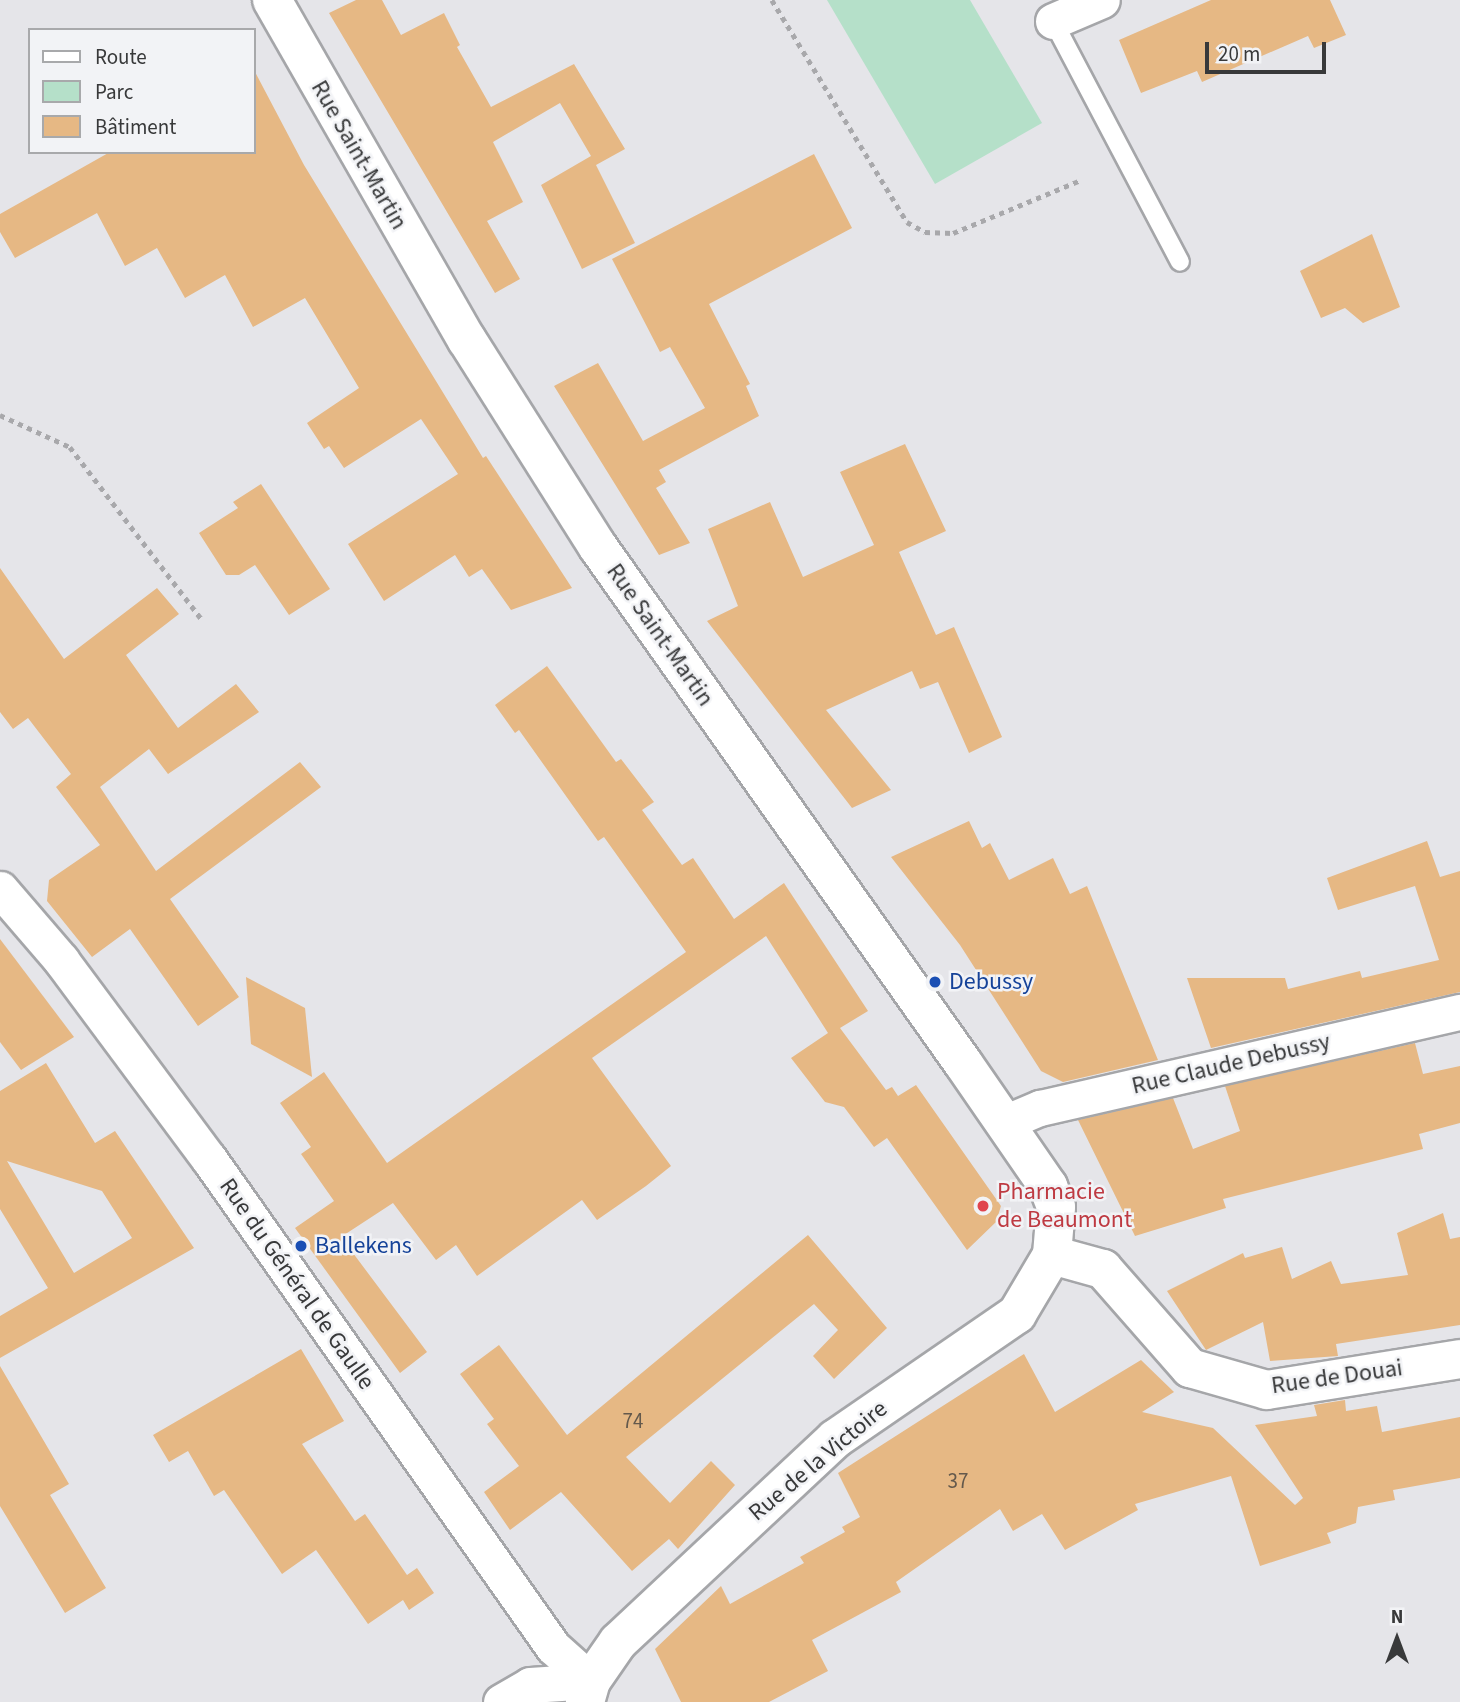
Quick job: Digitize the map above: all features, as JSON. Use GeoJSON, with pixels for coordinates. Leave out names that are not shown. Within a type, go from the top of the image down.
{"type":"FeatureCollection","features":[{"type":"Feature","properties":{"kind":"main road","name":"Rue Saint-Martin"},"geometry":{"type":"LineString","coordinates":[[272,0],[467,340],[598,547],[1048,1186],[1056,1207],[1052,1255]]}},
{"type":"Feature","properties":{"kind":"main road","name":"Rue de la Victoire"},"geometry":{"type":"LineString","coordinates":[[588,1691],[618,1642],[650,1608],[835,1439],[1017,1314],[1052,1255]]}},
{"type":"Feature","properties":{"kind":"main road","name":"Rue de Douai"},"geometry":{"type":"LineString","coordinates":[[1052,1255],[1103,1269],[1190,1368],[1267,1390],[1460,1359]]}},
{"type":"Feature","properties":{"kind":"street"},"geometry":{"type":"LineString","coordinates":[[1054,21],[1102,0]]}},
{"type":"Feature","properties":{"kind":"street","name":"Rue du Général de Gaulle"},"geometry":{"type":"LineString","coordinates":[[0,889],[61,960],[209,1159],[553,1647],[588,1691]]}},
{"type":"Feature","properties":{"kind":"street","name":"Rue Claude Debussy"},"geometry":{"type":"LineString","coordinates":[[1004,1123],[1040,1108],[1460,1012]]}},
{"type":"Feature","properties":{"kind":"street"},"geometry":{"type":"LineString","coordinates":[[501,1702],[530,1685],[588,1691]]}},
{"type":"Feature","properties":{"kind":"lane"},"geometry":{"type":"LineString","coordinates":[[1054,21],[1180,262]]}},
{"type":"Feature","properties":{"kind":"path"},"geometry":{"type":"LineString","coordinates":[[772,0],[907,222],[925,232],[953,233],[1081,180]]}},
{"type":"Feature","properties":{"kind":"path"},"geometry":{"type":"LineString","coordinates":[[0,415],[70,447],[203,621]]}},
{"type":"Feature","properties":{"kind":"green space"},"geometry":{"type":"Polygon","coordinates":[[[827,0],[970,0],[1042,123],[935,184],[827,0]]]}},
{"type":"Feature","properties":{"kind":"building"},"geometry":{"type":"Polygon","coordinates":[[[356,0],[382,0],[401,35],[444,13],[460,45],[457,47],[491,107],[574,64],[625,149],[596,165],[635,243],[582,269],[541,185],[591,156],[560,103],[493,142],[523,202],[487,221],[520,279],[495,293],[329,13],[356,0]]]}},
{"type":"Feature","properties":{"kind":"building"},"geometry":{"type":"Polygon","coordinates":[[[1211,0],[1330,0],[1346,35],[1314,48],[1308,36],[1202,82],[1197,71],[1141,93],[1119,40],[1211,0]]]}},
{"type":"Feature","properties":{"kind":"building"},"geometry":{"type":"Polygon","coordinates":[[[256,74],[304,165],[483,458],[486,456],[572,588],[511,610],[482,569],[469,577],[455,555],[384,601],[348,544],[458,474],[421,419],[344,468],[329,446],[324,449],[307,423],[359,388],[305,298],[253,327],[225,275],[185,298],[157,248],[125,266],[97,213],[15,258],[0,232],[0,214],[106,154],[256,154],[256,74]]]}},
{"type":"Feature","properties":{"kind":"building"},"geometry":{"type":"Polygon","coordinates":[[[814,154],[852,228],[709,304],[750,384],[746,386],[759,416],[659,470],[666,482],[656,488],[690,543],[659,555],[554,386],[598,363],[643,441],[705,408],[670,347],[660,352],[612,259],[814,154]]]}},
{"type":"Feature","properties":{"kind":"building"},"geometry":{"type":"Polygon","coordinates":[[[1372,234],[1400,307],[1363,323],[1345,308],[1321,318],[1300,271],[1372,234]]]}},
{"type":"Feature","properties":{"kind":"building"},"geometry":{"type":"Polygon","coordinates":[[[905,444],[946,531],[899,552],[936,635],[954,627],[1002,737],[969,753],[938,682],[920,689],[912,671],[826,710],[891,790],[852,808],[707,621],[738,606],[708,529],[770,502],[803,577],[874,545],[840,472],[905,444]]]}},
{"type":"Feature","properties":{"kind":"building"},"geometry":{"type":"Polygon","coordinates":[[[261,484],[330,589],[289,615],[255,565],[239,575],[226,575],[199,533],[238,508],[233,502],[261,484]]]}},
{"type":"Feature","properties":{"kind":"building"},"geometry":{"type":"Polygon","coordinates":[[[0,568],[64,659],[157,588],[179,614],[126,655],[178,728],[236,684],[259,712],[168,774],[149,749],[100,787],[156,871],[300,762],[321,787],[170,899],[239,997],[198,1026],[130,929],[92,957],[47,901],[49,880],[100,845],[56,787],[71,774],[28,718],[13,729],[0,712],[0,568]]]}},
{"type":"Feature","properties":{"kind":"building"},"geometry":{"type":"Polygon","coordinates":[[[547,666],[616,762],[621,759],[654,802],[642,810],[682,865],[693,858],[734,919],[784,883],[868,1011],[840,1028],[886,1090],[892,1087],[898,1096],[916,1085],[1001,1206],[996,1222],[967,1250],[887,1138],[874,1147],[844,1107],[825,1102],[791,1058],[828,1033],[766,936],[592,1058],[671,1166],[646,1186],[597,1220],[582,1200],[477,1276],[456,1245],[436,1260],[393,1203],[341,1237],[427,1352],[400,1373],[295,1228],[334,1201],[301,1154],[311,1147],[280,1103],[324,1072],[387,1163],[686,952],[604,837],[598,841],[519,730],[515,733],[495,705],[547,666]]]}},
{"type":"Feature","properties":{"kind":"building"},"geometry":{"type":"Polygon","coordinates":[[[969,821],[982,848],[990,843],[1009,880],[1053,858],[1070,894],[1087,886],[1158,1060],[1063,1082],[1041,1071],[960,945],[891,857],[969,821]]]}},
{"type":"Feature","properties":{"kind":"building"},"geometry":{"type":"Polygon","coordinates":[[[1427,841],[1440,877],[1460,871],[1460,992],[1211,1048],[1187,978],[1285,978],[1288,989],[1360,971],[1362,978],[1439,960],[1415,886],[1338,910],[1327,878],[1427,841]]]}},
{"type":"Feature","properties":{"kind":"building"},"geometry":{"type":"Polygon","coordinates":[[[0,939],[74,1037],[21,1070],[0,1042],[0,939]]]}},
{"type":"Feature","properties":{"kind":"building"},"geometry":{"type":"Polygon","coordinates":[[[246,977],[305,1008],[312,1077],[251,1044],[246,977]]]}},
{"type":"Feature","properties":{"kind":"building"},"geometry":{"type":"Polygon","coordinates":[[[1415,1043],[1423,1074],[1460,1066],[1460,1123],[1419,1134],[1423,1149],[1223,1199],[1226,1208],[1135,1236],[1078,1120],[1173,1098],[1193,1149],[1240,1131],[1225,1086],[1415,1043]]]}},
{"type":"Feature","properties":{"kind":"building"},"geometry":{"type":"Polygon","coordinates":[[[46,1063],[95,1143],[115,1131],[194,1248],[0,1358],[0,1316],[48,1288],[0,1209],[0,1091],[46,1063]],[[7,1161],[74,1273],[132,1238],[102,1191],[7,1161]]]}},
{"type":"Feature","properties":{"kind":"building"},"geometry":{"type":"Polygon","coordinates":[[[1443,1213],[1450,1239],[1460,1237],[1460,1325],[1336,1344],[1338,1356],[1270,1361],[1263,1322],[1206,1350],[1167,1291],[1243,1253],[1245,1258],[1282,1247],[1292,1279],[1331,1261],[1341,1284],[1408,1275],[1397,1233],[1443,1213]]]}},
{"type":"Feature","properties":{"kind":"building"},"geometry":{"type":"Polygon","coordinates":[[[808,1235],[887,1328],[834,1379],[813,1356],[838,1330],[814,1304],[626,1457],[670,1503],[711,1461],[735,1485],[678,1549],[669,1539],[632,1571],[561,1492],[510,1530],[484,1492],[519,1466],[487,1424],[494,1419],[460,1374],[499,1345],[567,1435],[808,1235]]]}},
{"type":"Feature","properties":{"kind":"building"},"geometry":{"type":"Polygon","coordinates":[[[301,1349],[344,1421],[302,1444],[355,1521],[365,1514],[407,1575],[417,1568],[434,1593],[409,1610],[403,1600],[368,1624],[316,1550],[282,1574],[224,1490],[214,1496],[188,1451],[169,1462],[153,1435],[301,1349]]]}},
{"type":"Feature","properties":{"kind":"building"},"geometry":{"type":"Polygon","coordinates":[[[1024,1354],[1055,1412],[1141,1360],[1174,1392],[1142,1412],[1213,1428],[1295,1505],[1303,1498],[1255,1425],[1317,1416],[1314,1405],[1345,1400],[1346,1411],[1377,1406],[1382,1432],[1460,1417],[1460,1478],[1393,1490],[1395,1500],[1358,1507],[1356,1523],[1327,1533],[1331,1543],[1260,1566],[1231,1476],[1135,1504],[1138,1510],[1065,1550],[1042,1514],[1013,1531],[1000,1509],[896,1582],[901,1592],[812,1640],[828,1671],[769,1702],[681,1702],[655,1649],[721,1586],[730,1604],[804,1563],[800,1557],[845,1532],[842,1527],[860,1517],[838,1473],[1024,1354]]]}},
{"type":"Feature","properties":{"kind":"building"},"geometry":{"type":"Polygon","coordinates":[[[0,1366],[69,1484],[50,1495],[106,1588],[65,1613],[0,1506],[0,1366]]]}},
{"type":"Feature","properties":{"kind":"place","name":"Debussy"},"geometry":{"type":"Point","coordinates":[935,982]}},
{"type":"Feature","properties":{"kind":"place","name":"Pharmacie de Beaumont"},"geometry":{"type":"Point","coordinates":[983,1206]}},
{"type":"Feature","properties":{"kind":"place","name":"Ballekens"},"geometry":{"type":"Point","coordinates":[301,1246]}}]}
